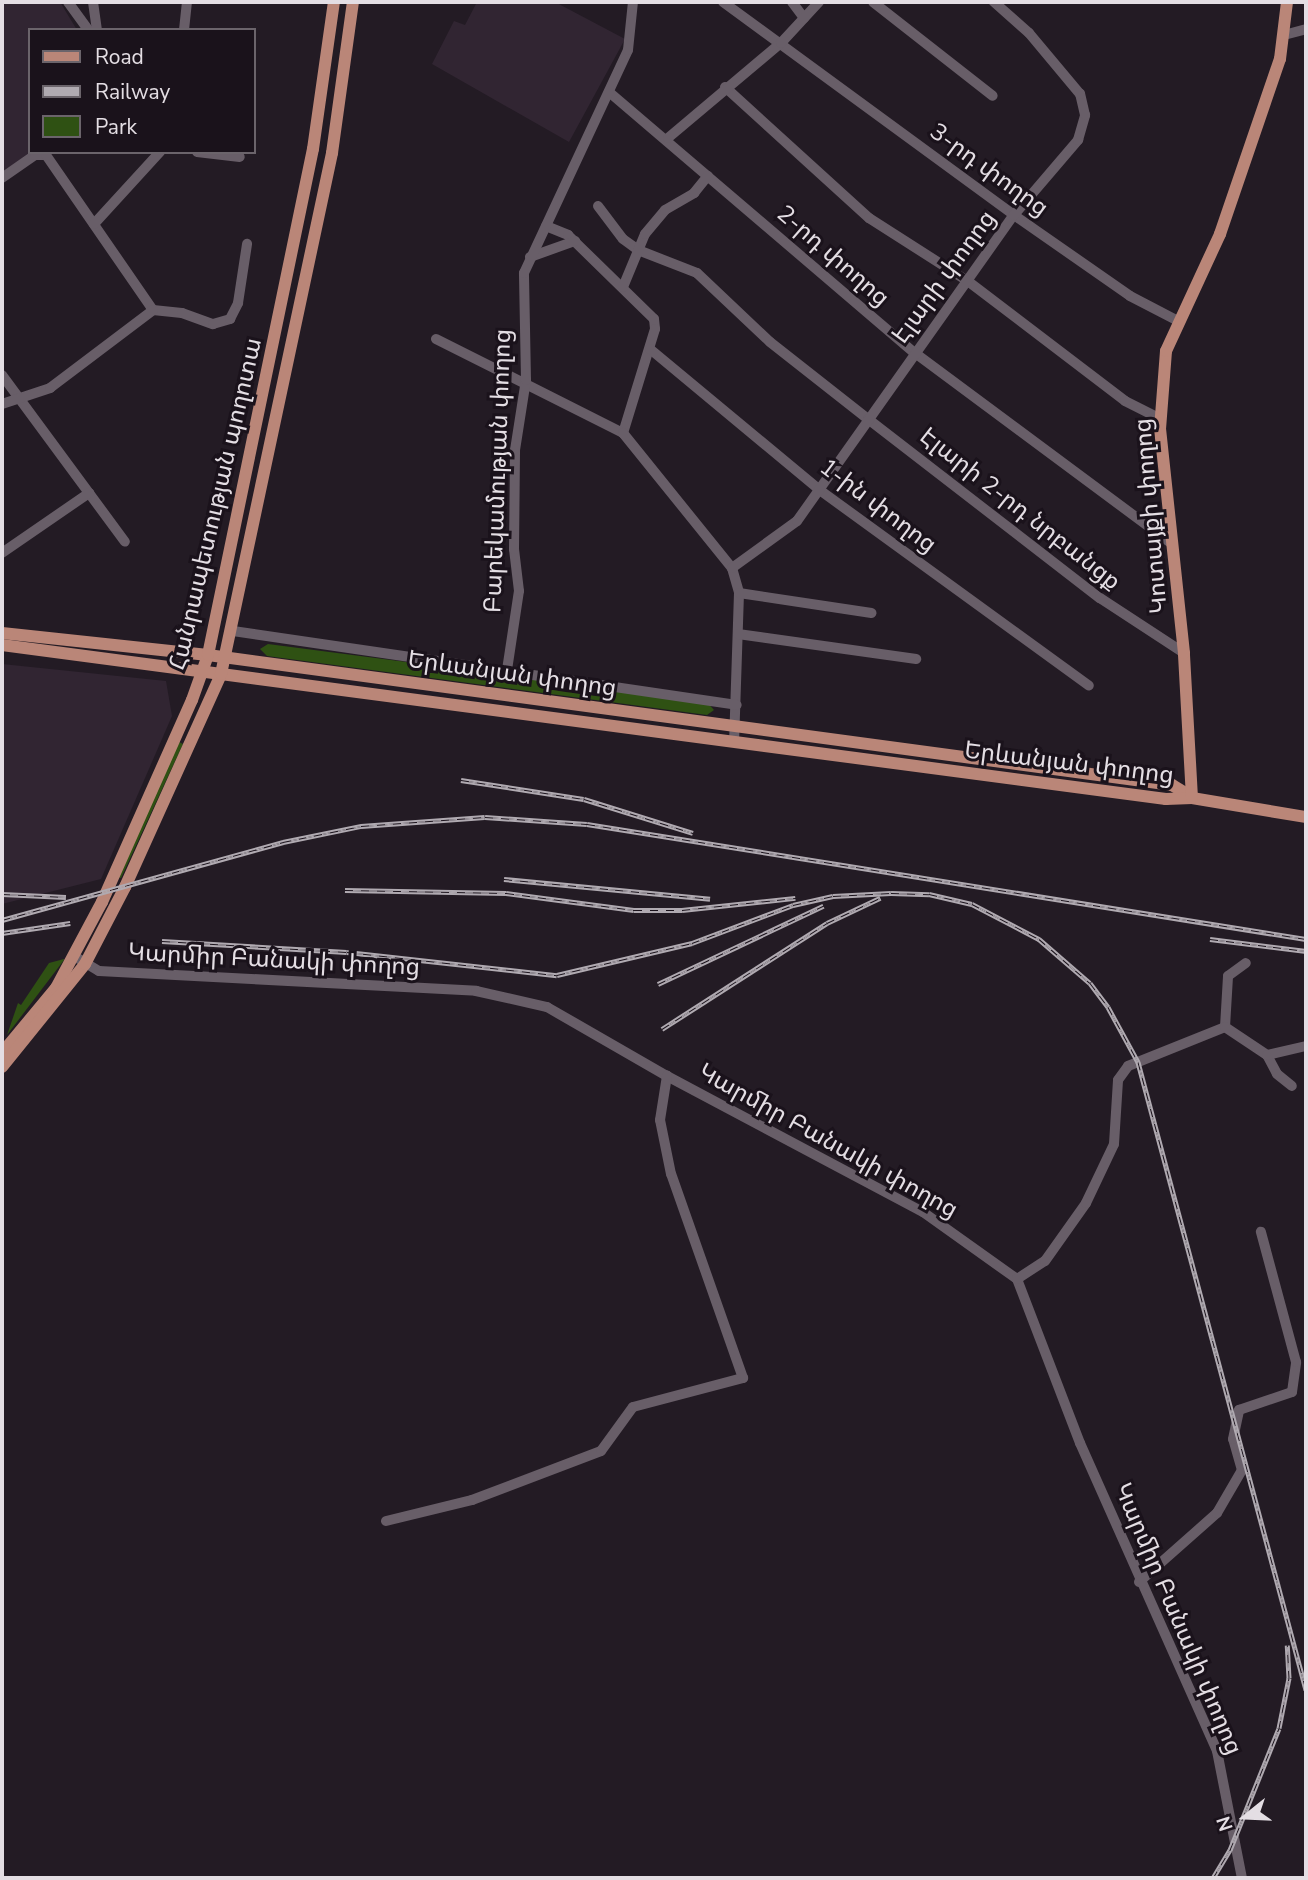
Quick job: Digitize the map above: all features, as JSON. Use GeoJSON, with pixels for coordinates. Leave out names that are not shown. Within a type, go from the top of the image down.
{"type":"FeatureCollection","features":[{"type":"Feature","properties":{"kind":"main road","name":"Հանրապետության պողոտա"},"geometry":{"type":"LineString","coordinates":[[2,1053],[50,996],[74,956],[208,654],[313,149],[334,2]]}},
{"type":"Feature","properties":{"kind":"main road","name":"Հանրապետության պողոտա"},"geometry":{"type":"LineString","coordinates":[[2,1067],[88,959],[221,674],[233,631],[332,153],[353,2]]}},
{"type":"Feature","properties":{"kind":"main road","name":"Կոտայքի փողոց"},"geometry":{"type":"LineString","coordinates":[[1192,797],[1184,653],[1171,543],[1161,419],[1166,351],[1220,234],[1280,59],[1287,2]]}},
{"type":"Feature","properties":{"kind":"main road","name":"Երևանյան փողոց"},"geometry":{"type":"LineString","coordinates":[[2,633],[208,654],[1172,785],[1192,797]]}},
{"type":"Feature","properties":{"kind":"main road","name":"Երևանյան փողոց"},"geometry":{"type":"LineString","coordinates":[[2,645],[1166,799],[1192,797]]}},
{"type":"Feature","properties":{"kind":"main road"},"geometry":{"type":"LineString","coordinates":[[1192,797],[1306,817]]}},
{"type":"Feature","properties":{"kind":"street"},"geometry":{"type":"LineString","coordinates":[[68,2],[87,28]]}},
{"type":"Feature","properties":{"kind":"street"},"geometry":{"type":"LineString","coordinates":[[93,2],[97,28]]}},
{"type":"Feature","properties":{"kind":"street"},"geometry":{"type":"LineString","coordinates":[[184,28],[187,2]]}},
{"type":"Feature","properties":{"kind":"street","name":"Բարեկամության փողոց"},"geometry":{"type":"LineString","coordinates":[[507,670],[519,591],[514,548],[515,450],[526,380],[524,273],[628,50],[633,2]]}},
{"type":"Feature","properties":{"kind":"street","name":"3-րդ փողոց"},"geometry":{"type":"LineString","coordinates":[[723,2],[1014,215],[1130,296],[1178,321]]}},
{"type":"Feature","properties":{"kind":"street"},"geometry":{"type":"LineString","coordinates":[[792,2],[804,18]]}},
{"type":"Feature","properties":{"kind":"street"},"geometry":{"type":"LineString","coordinates":[[668,138],[781,43],[819,2]]}},
{"type":"Feature","properties":{"kind":"street"},"geometry":{"type":"LineString","coordinates":[[873,2],[993,96]]}},
{"type":"Feature","properties":{"kind":"street","name":"Էլարի փողոց"},"geometry":{"type":"LineString","coordinates":[[732,568],[797,521],[821,491],[868,419],[969,282],[1014,215],[1078,139],[1085,116],[1080,94],[1029,33],[994,2]]}},
{"type":"Feature","properties":{"kind":"street"},"geometry":{"type":"LineString","coordinates":[[1284,35],[1306,29]]}},
{"type":"Feature","properties":{"kind":"street"},"geometry":{"type":"LineString","coordinates":[[725,88],[869,218],[969,282],[1125,401],[1161,419]]}},
{"type":"Feature","properties":{"kind":"street","name":"2-րդ փողոց"},"geometry":{"type":"LineString","coordinates":[[610,92],[668,138],[708,176],[915,353],[1171,543]]}},
{"type":"Feature","properties":{"kind":"street"},"geometry":{"type":"LineString","coordinates":[[94,224],[158,154]]}},
{"type":"Feature","properties":{"kind":"street"},"geometry":{"type":"LineString","coordinates":[[214,154],[240,157]]}},
{"type":"Feature","properties":{"kind":"street"},"geometry":{"type":"LineString","coordinates":[[2,178],[35,155],[46,155],[153,310]]}},
{"type":"Feature","properties":{"kind":"street"},"geometry":{"type":"LineString","coordinates":[[623,287],[638,250],[660,216],[699,189],[708,176]]}},
{"type":"Feature","properties":{"kind":"street"},"geometry":{"type":"LineString","coordinates":[[598,206],[622,239],[638,250]]}},
{"type":"Feature","properties":{"kind":"street"},"geometry":{"type":"LineString","coordinates":[[546,226],[575,241],[654,319],[650,349],[623,433]]}},
{"type":"Feature","properties":{"kind":"street"},"geometry":{"type":"LineString","coordinates":[[530,257],[575,241]]}},
{"type":"Feature","properties":{"kind":"street"},"geometry":{"type":"LineString","coordinates":[[2,404],[50,388],[153,310],[182,313],[213,324],[230,319],[238,303],[247,244]]}},
{"type":"Feature","properties":{"kind":"street","name":"Էլարի 2-րդ նրբանցք"},"geometry":{"type":"LineString","coordinates":[[638,250],[697,272],[770,342],[868,419],[1100,598],[1184,653]]}},
{"type":"Feature","properties":{"kind":"street"},"geometry":{"type":"LineString","coordinates":[[436,338],[526,380],[623,433],[732,568],[739,593],[734,740]]}},
{"type":"Feature","properties":{"kind":"street","name":"1-ին փողոց"},"geometry":{"type":"LineString","coordinates":[[650,349],[821,491],[1089,686]]}},
{"type":"Feature","properties":{"kind":"street"},"geometry":{"type":"LineString","coordinates":[[2,375],[125,542]]}},
{"type":"Feature","properties":{"kind":"street"},"geometry":{"type":"LineString","coordinates":[[2,553],[89,493]]}},
{"type":"Feature","properties":{"kind":"street"},"geometry":{"type":"LineString","coordinates":[[739,593],[871,613]]}},
{"type":"Feature","properties":{"kind":"street"},"geometry":{"type":"LineString","coordinates":[[233,631],[737,705]]}},
{"type":"Feature","properties":{"kind":"street"},"geometry":{"type":"LineString","coordinates":[[738,634],[916,659]]}},
{"type":"Feature","properties":{"kind":"street","name":"Կարմիր Բանակի փողոց"},"geometry":{"type":"LineString","coordinates":[[74,956],[88,959],[99,971],[197,979],[476,991],[547,1007],[667,1076],[923,1212],[1017,1279],[1139,1582],[1217,1751],[1242,1878]]}},
{"type":"Feature","properties":{"kind":"street"},"geometry":{"type":"LineString","coordinates":[[1225,1027],[1228,976],[1246,963]]}},
{"type":"Feature","properties":{"kind":"street"},"geometry":{"type":"LineString","coordinates":[[1225,1027],[1267,1055],[1278,1074],[1292,1086]]}},
{"type":"Feature","properties":{"kind":"street"},"geometry":{"type":"LineString","coordinates":[[1017,1279],[1045,1261],[1086,1203],[1114,1144],[1118,1080],[1128,1066],[1225,1027]]}},
{"type":"Feature","properties":{"kind":"street"},"geometry":{"type":"LineString","coordinates":[[1267,1055],[1306,1046]]}},
{"type":"Feature","properties":{"kind":"street"},"geometry":{"type":"LineString","coordinates":[[386,1521],[472,1500],[601,1451],[633,1407],[743,1378],[671,1174],[660,1120],[667,1076]]}},
{"type":"Feature","properties":{"kind":"street"},"geometry":{"type":"LineString","coordinates":[[1139,1582],[1216,1513],[1242,1470],[1233,1439],[1239,1410],[1292,1392],[1296,1362],[1261,1232]]}},
{"type":"Feature","properties":{"kind":"shaded area"},"geometry":{"type":"Polygon","coordinates":[[[2,2],[60,2],[76,28],[28,28],[30,154],[2,172],[2,2]]]}},
{"type":"Feature","properties":{"kind":"shaded area"},"geometry":{"type":"Polygon","coordinates":[[[477,2],[555,2],[625,39],[569,142],[432,64],[454,21],[465,25],[477,2]]]}},
{"type":"Feature","properties":{"kind":"shaded area"},"geometry":{"type":"Polygon","coordinates":[[[2,664],[166,681],[172,716],[101,879],[2,904],[2,664]]]}},
{"type":"Feature","properties":{"kind":"green space"},"geometry":{"type":"Polygon","coordinates":[[[268,644],[706,701],[714,710],[707,715],[267,656],[260,649],[268,644]]]}},
{"type":"Feature","properties":{"kind":"green space"},"geometry":{"type":"Polygon","coordinates":[[[179,742],[183,744],[121,878],[117,877],[179,742]]]}},
{"type":"Feature","properties":{"kind":"green space"},"geometry":{"type":"Polygon","coordinates":[[[64,959],[7,1035],[18,1003],[21,1005],[49,963],[64,959]]]}},
{"type":"Feature","properties":{"kind":"railway"},"geometry":{"type":"LineString","coordinates":[[461,780],[584,799],[693,833]]}},
{"type":"Feature","properties":{"kind":"railway"},"geometry":{"type":"LineString","coordinates":[[2,920],[283,842],[361,826],[485,817],[587,824],[1306,939]]}},
{"type":"Feature","properties":{"kind":"railway"},"geometry":{"type":"LineString","coordinates":[[504,879],[710,899]]}},
{"type":"Feature","properties":{"kind":"railway"},"geometry":{"type":"LineString","coordinates":[[345,890],[506,893],[634,910],[682,910],[795,898]]}},
{"type":"Feature","properties":{"kind":"railway"},"geometry":{"type":"LineString","coordinates":[[162,941],[347,952],[557,975],[692,943],[793,905],[833,896],[891,893],[929,894],[972,904],[1039,939],[1090,983],[1108,1007],[1138,1062],[1306,1690]]}},
{"type":"Feature","properties":{"kind":"railway"},"geometry":{"type":"LineString","coordinates":[[2,894],[66,897]]}},
{"type":"Feature","properties":{"kind":"railway"},"geometry":{"type":"LineString","coordinates":[[662,1029],[827,923],[880,898]]}},
{"type":"Feature","properties":{"kind":"railway"},"geometry":{"type":"LineString","coordinates":[[658,984],[823,906]]}},
{"type":"Feature","properties":{"kind":"railway"},"geometry":{"type":"LineString","coordinates":[[2,933],[70,923]]}},
{"type":"Feature","properties":{"kind":"railway"},"geometry":{"type":"LineString","coordinates":[[1210,939],[1306,951]]}},
{"type":"Feature","properties":{"kind":"railway"},"geometry":{"type":"LineString","coordinates":[[1213,1878],[1230,1850],[1279,1728],[1289,1678],[1287,1645]]}}]}
